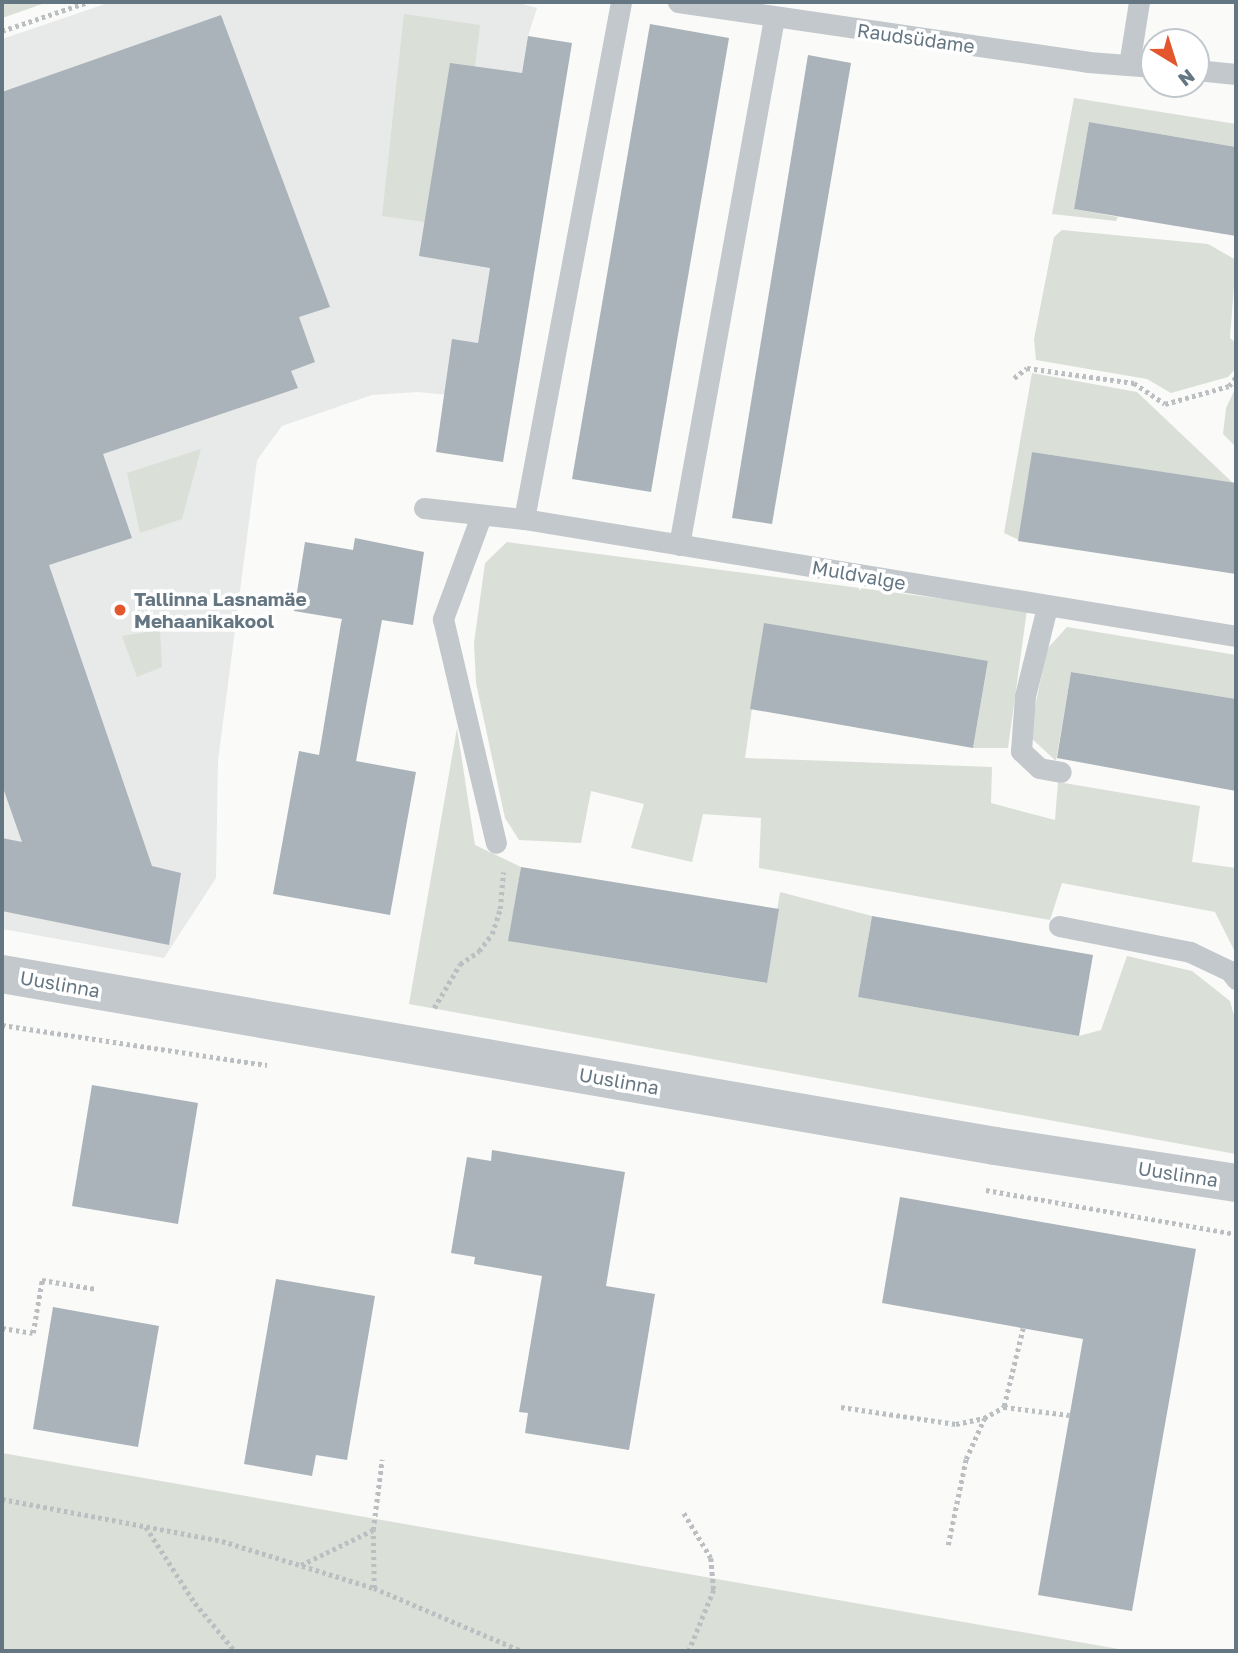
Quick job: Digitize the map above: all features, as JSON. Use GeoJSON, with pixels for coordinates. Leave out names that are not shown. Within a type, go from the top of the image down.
{"type":"FeatureCollection","features":[{"type":"Feature","properties":{"kind":"street","name":"Uuslinna"},"geometry":{"type":"LineString","coordinates":[[2,974],[983,1144],[1236,1182]]}},
{"type":"Feature","properties":{"kind":"lane"},"geometry":{"type":"LineString","coordinates":[[524,519],[621,2]]}},
{"type":"Feature","properties":{"kind":"lane","name":"Raudsüdame"},"geometry":{"type":"LineString","coordinates":[[678,2],[774,18],[1140,66]]}},
{"type":"Feature","properties":{"kind":"lane"},"geometry":{"type":"LineString","coordinates":[[1129,65],[1139,2]]}},
{"type":"Feature","properties":{"kind":"lane"},"geometry":{"type":"LineString","coordinates":[[679,545],[774,18]]}},
{"type":"Feature","properties":{"kind":"lane"},"geometry":{"type":"LineString","coordinates":[[1210,71],[1236,74]]}},
{"type":"Feature","properties":{"kind":"lane","name":"Muldvalge"},"geometry":{"type":"LineString","coordinates":[[424,508],[524,519],[1236,636]]}},
{"type":"Feature","properties":{"kind":"lane"},"geometry":{"type":"LineString","coordinates":[[481,516],[443,619],[496,843]]}},
{"type":"Feature","properties":{"kind":"lane"},"geometry":{"type":"LineString","coordinates":[[1047,607],[1025,696],[1021,751],[1039,768],[1061,772]]}},
{"type":"Feature","properties":{"kind":"lane"},"geometry":{"type":"LineString","coordinates":[[1059,926],[1190,952],[1230,971],[1236,979]]}},
{"type":"Feature","properties":{"kind":"path"},"geometry":{"type":"LineString","coordinates":[[2,31],[88,2]]}},
{"type":"Feature","properties":{"kind":"path"},"geometry":{"type":"LineString","coordinates":[[1014,378],[1027,368],[1134,383],[1166,404],[1229,386],[1236,377]]}},
{"type":"Feature","properties":{"kind":"path"},"geometry":{"type":"LineString","coordinates":[[428,1013],[438,1004],[460,964],[492,934],[500,909],[503,872],[496,843]]}},
{"type":"Feature","properties":{"kind":"path"},"geometry":{"type":"LineString","coordinates":[[2,1328],[33,1333],[42,1280],[96,1289]]}},
{"type":"Feature","properties":{"kind":"path"},"geometry":{"type":"LineString","coordinates":[[1004,1407],[1023,1328]]}},
{"type":"Feature","properties":{"kind":"path"},"geometry":{"type":"LineString","coordinates":[[841,1407],[956,1424],[984,1418],[1004,1407],[1070,1415]]}},
{"type":"Feature","properties":{"kind":"path"},"geometry":{"type":"LineString","coordinates":[[948,1545],[965,1459],[984,1418]]}},
{"type":"Feature","properties":{"kind":"path"},"geometry":{"type":"LineString","coordinates":[[374,1588],[373,1530],[382,1460]]}},
{"type":"Feature","properties":{"kind":"path"},"geometry":{"type":"LineString","coordinates":[[2,1499],[222,1541],[374,1588],[522,1651]]}},
{"type":"Feature","properties":{"kind":"path"},"geometry":{"type":"LineString","coordinates":[[684,1513],[710,1558],[714,1590],[689,1651]]}},
{"type":"Feature","properties":{"kind":"path"},"geometry":{"type":"LineString","coordinates":[[146,1527],[194,1603],[235,1651]]}},
{"type":"Feature","properties":{"kind":"path"},"geometry":{"type":"LineString","coordinates":[[300,1565],[373,1530]]}},
{"type":"Feature","properties":{"kind":"shaded area"},"geometry":{"type":"Polygon","coordinates":[[[2,2],[48,2],[2,18],[2,2]]]}},
{"type":"Feature","properties":{"kind":"shaded area","name":"Tallinna Lasnamäe Mehaanikakool"},"geometry":{"type":"Polygon","coordinates":[[[111,2],[516,2],[537,8],[528,36],[469,397],[418,392],[372,395],[282,426],[257,460],[218,761],[216,878],[164,958],[2,929],[2,39],[111,2]]]}},
{"type":"Feature","properties":{"kind":"shaded area"},"geometry":{"type":"Polygon","coordinates":[[[404,14],[480,25],[475,67],[425,222],[382,216],[404,14]]]}},
{"type":"Feature","properties":{"kind":"shaded area"},"geometry":{"type":"Polygon","coordinates":[[[1074,98],[1236,124],[1236,147],[1089,122],[1074,209],[1118,217],[1116,221],[1052,214],[1074,98]]]}},
{"type":"Feature","properties":{"kind":"shaded area"},"geometry":{"type":"Polygon","coordinates":[[[1062,230],[1208,244],[1236,260],[1230,338],[1236,343],[1236,368],[1228,377],[1171,393],[1147,379],[1036,360],[1034,339],[1054,237],[1062,230]]]}},
{"type":"Feature","properties":{"kind":"shaded area"},"geometry":{"type":"Polygon","coordinates":[[[1032,373],[1137,392],[1233,483],[1032,452],[1021,541],[1004,533],[1032,373]]]}},
{"type":"Feature","properties":{"kind":"shaded area"},"geometry":{"type":"Polygon","coordinates":[[[1236,387],[1236,447],[1223,434],[1226,408],[1236,387]]]}},
{"type":"Feature","properties":{"kind":"shaded area"},"geometry":{"type":"Polygon","coordinates":[[[201,449],[182,519],[140,533],[127,473],[201,449]]]}},
{"type":"Feature","properties":{"kind":"shaded area"},"geometry":{"type":"Polygon","coordinates":[[[507,542],[1027,610],[1008,748],[973,748],[988,662],[764,624],[745,758],[992,767],[991,803],[1055,820],[1058,782],[1200,806],[1192,862],[1236,868],[1236,954],[1215,912],[1062,883],[1050,920],[759,868],[761,818],[703,814],[692,862],[631,848],[644,804],[591,791],[581,843],[519,840],[505,818],[476,683],[474,643],[485,563],[507,542]]]}},
{"type":"Feature","properties":{"kind":"shaded area"},"geometry":{"type":"Polygon","coordinates":[[[1067,627],[1236,655],[1236,699],[1071,672],[1056,761],[1029,736],[1047,649],[1067,627]]]}},
{"type":"Feature","properties":{"kind":"shaded area"},"geometry":{"type":"Polygon","coordinates":[[[160,630],[162,667],[137,677],[122,636],[160,630]]]}},
{"type":"Feature","properties":{"kind":"shaded area"},"geometry":{"type":"Polygon","coordinates":[[[457,728],[475,845],[521,867],[509,941],[766,983],[780,892],[872,916],[858,997],[1079,1036],[1101,1030],[1127,956],[1192,971],[1230,1001],[1236,1022],[1236,1154],[409,1004],[457,728]]]}},
{"type":"Feature","properties":{"kind":"shaded area"},"geometry":{"type":"Polygon","coordinates":[[[2,1453],[654,1568],[1130,1651],[2,1651],[2,1453]]]}},
{"type":"Feature","properties":{"kind":"building"},"geometry":{"type":"Polygon","coordinates":[[[221,15],[330,307],[299,317],[315,362],[291,371],[298,388],[103,454],[132,538],[49,565],[152,866],[181,873],[169,945],[2,911],[2,838],[22,842],[2,785],[2,92],[221,15]]]}},
{"type":"Feature","properties":{"kind":"building"},"geometry":{"type":"Polygon","coordinates":[[[650,24],[729,38],[651,492],[572,479],[650,24]]]}},
{"type":"Feature","properties":{"kind":"building"},"geometry":{"type":"Polygon","coordinates":[[[528,36],[572,43],[503,462],[436,452],[452,339],[478,343],[490,268],[419,256],[450,63],[522,73],[528,36]]]}},
{"type":"Feature","properties":{"kind":"building"},"geometry":{"type":"Polygon","coordinates":[[[808,55],[851,63],[772,524],[732,518],[808,55]]]}},
{"type":"Feature","properties":{"kind":"building"},"geometry":{"type":"Polygon","coordinates":[[[1089,122],[1236,147],[1236,236],[1074,209],[1089,122]]]}},
{"type":"Feature","properties":{"kind":"building"},"geometry":{"type":"Polygon","coordinates":[[[1032,452],[1236,483],[1236,574],[1018,541],[1032,452]]]}},
{"type":"Feature","properties":{"kind":"building"},"geometry":{"type":"Polygon","coordinates":[[[355,538],[424,552],[413,625],[382,620],[356,761],[416,772],[390,915],[273,894],[299,751],[319,755],[342,619],[294,611],[305,542],[353,550],[355,538]]]}},
{"type":"Feature","properties":{"kind":"building"},"geometry":{"type":"Polygon","coordinates":[[[764,623],[988,661],[973,748],[750,709],[764,623]]]}},
{"type":"Feature","properties":{"kind":"building"},"geometry":{"type":"Polygon","coordinates":[[[1071,672],[1236,699],[1236,791],[1057,758],[1071,672]]]}},
{"type":"Feature","properties":{"kind":"building"},"geometry":{"type":"Polygon","coordinates":[[[521,867],[779,909],[767,983],[508,941],[521,867]]]}},
{"type":"Feature","properties":{"kind":"building"},"geometry":{"type":"Polygon","coordinates":[[[872,916],[1093,955],[1079,1036],[858,997],[872,916]]]}},
{"type":"Feature","properties":{"kind":"building"},"geometry":{"type":"Polygon","coordinates":[[[92,1085],[198,1103],[178,1224],[72,1206],[92,1085]]]}},
{"type":"Feature","properties":{"kind":"building"},"geometry":{"type":"Polygon","coordinates":[[[492,1150],[625,1172],[606,1286],[655,1294],[629,1450],[525,1433],[528,1413],[519,1412],[542,1276],[474,1264],[475,1257],[451,1253],[467,1157],[491,1161],[492,1150]]]}},
{"type":"Feature","properties":{"kind":"building"},"geometry":{"type":"Polygon","coordinates":[[[900,1197],[1196,1249],[1132,1611],[1038,1595],[1083,1339],[882,1303],[900,1197]]]}},
{"type":"Feature","properties":{"kind":"building"},"geometry":{"type":"Polygon","coordinates":[[[276,1279],[375,1296],[347,1460],[316,1455],[312,1476],[244,1464],[276,1279]]]}},
{"type":"Feature","properties":{"kind":"building"},"geometry":{"type":"Polygon","coordinates":[[[53,1307],[159,1326],[138,1447],[33,1429],[53,1307]]]}},
{"type":"Feature","properties":{"kind":"place","name":"Tallinna Lasnamäe Mehaanikakool"},"geometry":{"type":"Point","coordinates":[120,610]}}]}
